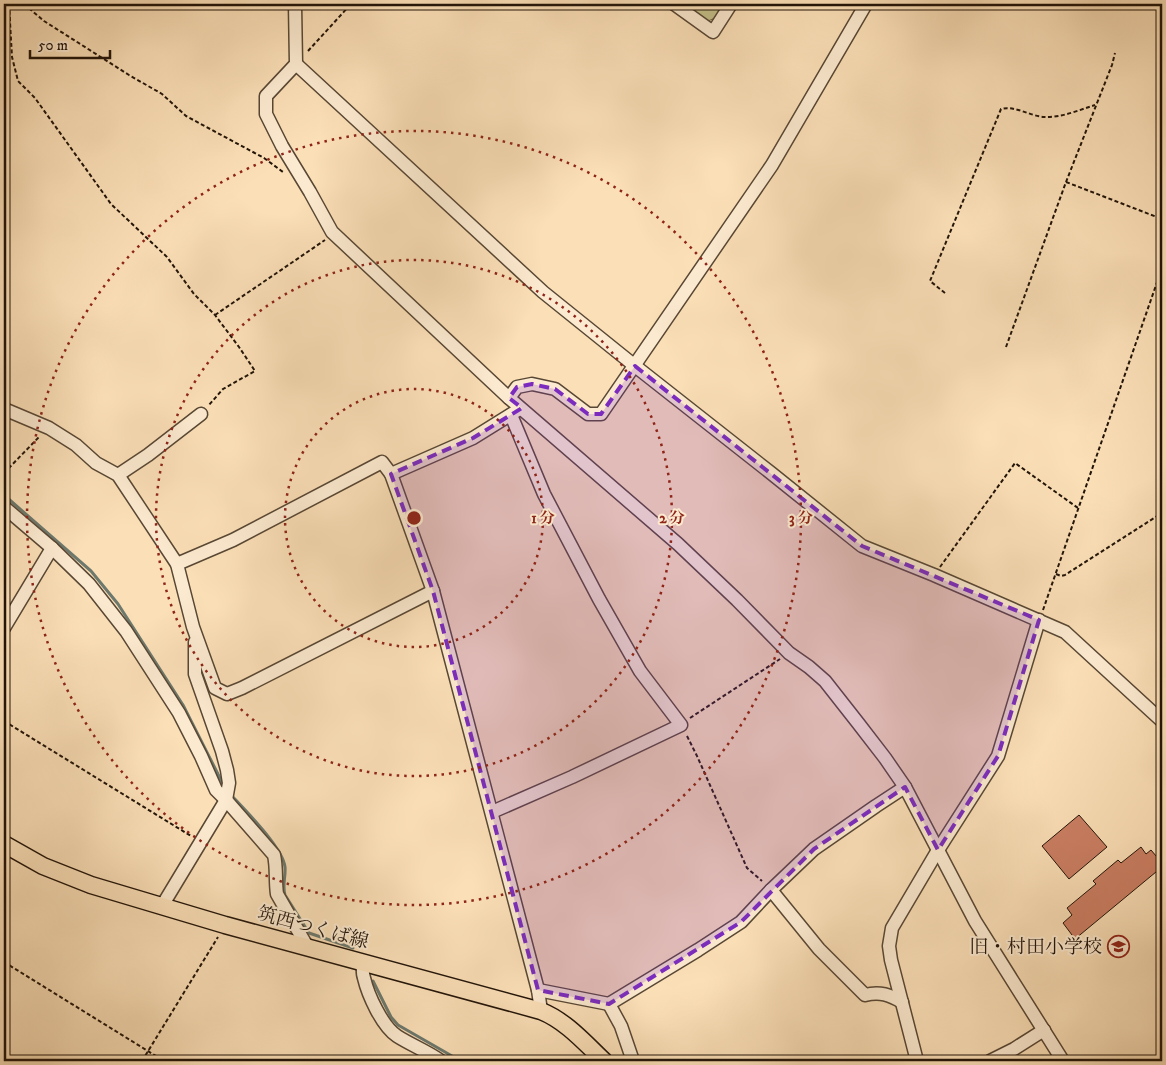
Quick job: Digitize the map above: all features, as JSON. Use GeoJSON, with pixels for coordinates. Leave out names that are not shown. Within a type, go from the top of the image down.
{"type":"FeatureCollection","features":[{"type":"Feature","properties":{"kind":"main road","name":"筑西つくば線"},"geometry":{"type":"LineString","coordinates":[[4,844],[43,866],[91,885],[225,925],[541,1011],[554,1016],[568,1027],[604,1061]]}},
{"type":"Feature","properties":{"kind":"street"},"geometry":{"type":"LineString","coordinates":[[295,4],[296,64],[266,96],[266,114],[282,146],[332,232],[509,398],[516,411],[544,494],[599,599],[640,671],[680,725],[572,777],[492,812]]}},
{"type":"Feature","properties":{"kind":"street"},"geometry":{"type":"LineString","coordinates":[[674,4],[713,32],[731,4]]}},
{"type":"Feature","properties":{"kind":"street"},"geometry":{"type":"LineString","coordinates":[[509,398],[517,388],[532,384],[555,390],[588,414],[601,414],[772,165],[866,4]]}},
{"type":"Feature","properties":{"kind":"street"},"geometry":{"type":"LineString","coordinates":[[296,64],[543,292],[862,546],[934,574],[1065,632],[1162,721]]}},
{"type":"Feature","properties":{"kind":"street"},"geometry":{"type":"LineString","coordinates":[[4,409],[49,428],[76,445],[96,463],[118,475],[177,564],[195,632],[215,688],[227,694],[433,591]]}},
{"type":"Feature","properties":{"kind":"street"},"geometry":{"type":"LineString","coordinates":[[391,474],[473,438],[516,411]]}},
{"type":"Feature","properties":{"kind":"street"},"geometry":{"type":"LineString","coordinates":[[516,411],[678,544],[789,653],[825,681],[885,758],[905,787],[975,920],[1063,1061]]}},
{"type":"Feature","properties":{"kind":"street"},"geometry":{"type":"LineString","coordinates":[[118,475],[148,455],[201,414]]}},
{"type":"Feature","properties":{"kind":"street"},"geometry":{"type":"LineString","coordinates":[[177,564],[233,540],[382,462],[391,474],[433,591],[538,990],[541,1011]]}},
{"type":"Feature","properties":{"kind":"street"},"geometry":{"type":"LineString","coordinates":[[4,508],[52,548],[90,584],[126,631],[179,713],[216,790],[274,855],[277,894],[308,948]]}},
{"type":"Feature","properties":{"kind":"street"},"geometry":{"type":"LineString","coordinates":[[4,628],[52,548]]}},
{"type":"Feature","properties":{"kind":"street"},"geometry":{"type":"LineString","coordinates":[[917,1061],[891,960],[889,946],[892,928],[938,850],[998,756],[1039,620]]}},
{"type":"Feature","properties":{"kind":"street"},"geometry":{"type":"LineString","coordinates":[[162,906],[226,800],[229,783],[222,751],[195,674],[195,632]]}},
{"type":"Feature","properties":{"kind":"street"},"geometry":{"type":"LineString","coordinates":[[538,990],[609,1004],[741,922],[814,849],[905,787]]}},
{"type":"Feature","properties":{"kind":"street"},"geometry":{"type":"LineString","coordinates":[[771,890],[819,949],[866,996],[872,993],[890,995],[902,1002]]}},
{"type":"Feature","properties":{"kind":"street"},"geometry":{"type":"LineString","coordinates":[[363,962],[364,978],[373,1003],[383,1021],[395,1035],[441,1061]]}},
{"type":"Feature","properties":{"kind":"street"},"geometry":{"type":"LineString","coordinates":[[609,1004],[621,1026],[633,1061]]}},
{"type":"Feature","properties":{"kind":"street"},"geometry":{"type":"LineString","coordinates":[[990,1061],[1014,1049],[1044,1030]]}},
{"type":"Feature","properties":{"kind":"path"},"geometry":{"type":"LineString","coordinates":[[9,4],[12,57],[18,81],[35,98],[111,204],[167,256],[194,294],[215,315],[255,371],[223,389],[201,414]]}},
{"type":"Feature","properties":{"kind":"path"},"geometry":{"type":"LineString","coordinates":[[24,4],[44,22],[162,94],[186,116],[264,158],[287,175]]}},
{"type":"Feature","properties":{"kind":"path"},"geometry":{"type":"LineString","coordinates":[[296,64],[352,4]]}},
{"type":"Feature","properties":{"kind":"path"},"geometry":{"type":"LineString","coordinates":[[1006,346],[1115,53]]}},
{"type":"Feature","properties":{"kind":"path"},"geometry":{"type":"LineString","coordinates":[[945,293],[930,281],[1000,109],[1013,109],[1045,117],[1096,105]]}},
{"type":"Feature","properties":{"kind":"path"},"geometry":{"type":"LineString","coordinates":[[1066,182],[1162,218]]}},
{"type":"Feature","properties":{"kind":"path"},"geometry":{"type":"LineString","coordinates":[[215,315],[324,241],[332,232]]}},
{"type":"Feature","properties":{"kind":"path"},"geometry":{"type":"LineString","coordinates":[[1039,620],[1162,268]]}},
{"type":"Feature","properties":{"kind":"path"},"geometry":{"type":"LineString","coordinates":[[4,473],[49,428]]}},
{"type":"Feature","properties":{"kind":"path"},"geometry":{"type":"LineString","coordinates":[[934,574],[1015,463],[1078,508]]}},
{"type":"Feature","properties":{"kind":"path"},"geometry":{"type":"LineString","coordinates":[[1055,574],[1065,575],[1162,514]]}},
{"type":"Feature","properties":{"kind":"path"},"geometry":{"type":"LineString","coordinates":[[771,890],[747,868],[697,756],[680,725],[789,653]]}},
{"type":"Feature","properties":{"kind":"path"},"geometry":{"type":"LineString","coordinates":[[4,721],[202,842]]}},
{"type":"Feature","properties":{"kind":"path"},"geometry":{"type":"LineString","coordinates":[[142,1061],[225,925]]}},
{"type":"Feature","properties":{"kind":"path"},"geometry":{"type":"LineString","coordinates":[[4,962],[164,1061]]}},
{"type":"Feature","properties":{"kind":"highlighted area"},"geometry":{"type":"Polygon","coordinates":[[[635,366],[862,546],[1039,620],[998,756],[938,850],[905,787],[814,849],[741,922],[609,1004],[538,990],[433,591],[391,474],[473,438],[522,408],[509,398],[517,387],[532,384],[555,389],[588,414],[601,414],[635,366]]]}},
{"type":"Feature","properties":{"kind":"shaded area"},"geometry":{"type":"Polygon","coordinates":[[[685,4],[724,4],[715,18],[708,21],[685,4]]]}},
{"type":"Feature","properties":{"kind":"building"},"geometry":{"type":"Polygon","coordinates":[[[1079,815],[1107,847],[1069,879],[1042,846],[1079,815]]]}},
{"type":"Feature","properties":{"kind":"building"},"geometry":{"type":"Polygon","coordinates":[[[1141,847],[1146,854],[1151,850],[1162,863],[1162,867],[1075,939],[1063,923],[1072,915],[1067,908],[1096,884],[1093,881],[1118,860],[1121,863],[1141,847]]]}},
{"type":"Feature","properties":{"kind":"waterway"},"geometry":{"type":"LineString","coordinates":[[4,495],[91,571],[118,604],[183,705],[224,786]]}},
{"type":"Feature","properties":{"kind":"waterway"},"geometry":{"type":"LineString","coordinates":[[231,795],[278,850],[285,867],[285,895],[309,933],[353,948]]}},
{"type":"Feature","properties":{"kind":"waterway"},"geometry":{"type":"LineString","coordinates":[[373,981],[391,1017],[398,1025],[452,1056],[455,1061]]}},
{"type":"Feature","properties":{"kind":"place","name":"旧・村田小学校"},"geometry":{"type":"Point","coordinates":[1118,947]}}]}
